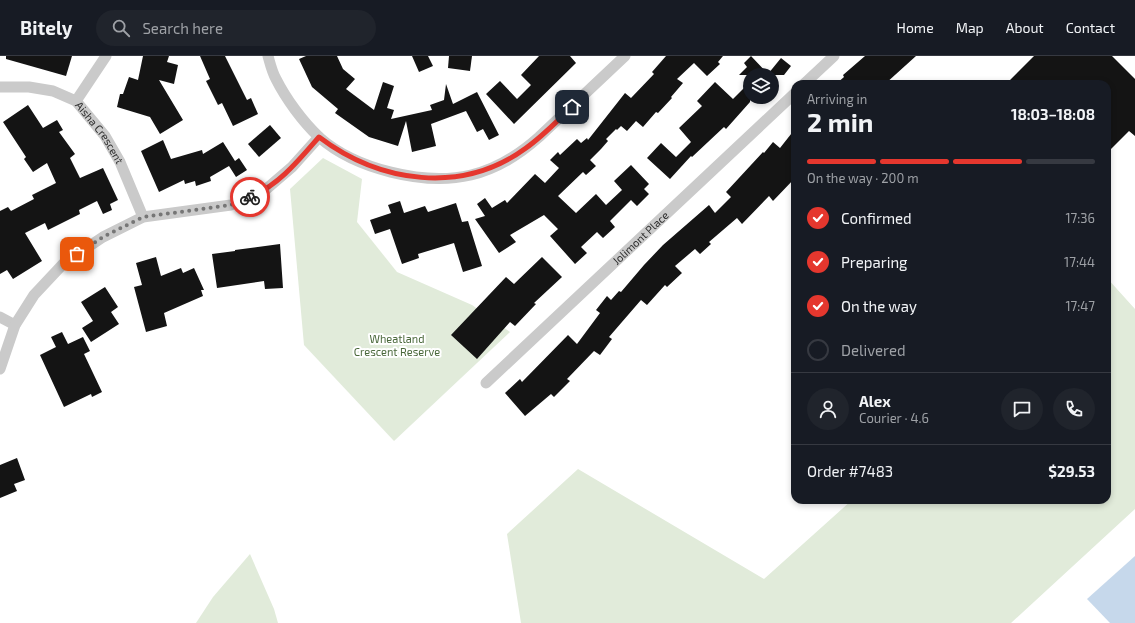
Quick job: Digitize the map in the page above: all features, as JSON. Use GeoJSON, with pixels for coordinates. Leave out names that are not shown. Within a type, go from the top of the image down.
{"type":"FeatureCollection","features":[{"type":"Feature","properties":{"kind":"street"},"geometry":{"type":"LineString","coordinates":[[76,100],[106,56]]}},
{"type":"Feature","properties":{"kind":"street"},"geometry":{"type":"LineString","coordinates":[[268,56],[276,78],[295,110],[319,137],[337,150],[354,159],[380,169],[404,175],[431,178],[471,175],[506,160],[526,148],[625,56]]}},
{"type":"Feature","properties":{"kind":"street"},"geometry":{"type":"LineString","coordinates":[[808,80],[834,56]]}},
{"type":"Feature","properties":{"kind":"street","name":"Aisha Crescent"},"geometry":{"type":"LineString","coordinates":[[0,88],[29,87],[53,91],[76,100],[105,136],[120,162],[143,217]]}},
{"type":"Feature","properties":{"kind":"street","name":"Jolimont Place"},"geometry":{"type":"LineString","coordinates":[[486,383],[791,97]]}},
{"type":"Feature","properties":{"kind":"street"},"geometry":{"type":"LineString","coordinates":[[0,369],[15,325],[34,295],[64,263],[103,237],[143,217],[231,205],[264,191],[292,167],[319,137]]}},
{"type":"Feature","properties":{"kind":"street"},"geometry":{"type":"LineString","coordinates":[[0,317],[15,325]]}},
{"type":"Feature","properties":{"kind":"green space","name":"Wheatland Crescent Reserve"},"geometry":{"type":"Polygon","coordinates":[[[323,158],[362,179],[357,222],[397,272],[472,305],[510,332],[394,441],[304,345],[290,189],[323,158]]]}},
{"type":"Feature","properties":{"kind":"green space"},"geometry":{"type":"Polygon","coordinates":[[[1111,282],[1135,309],[1135,509],[1011,623],[521,623],[507,534],[578,469],[764,579],[848,504],[1111,504],[1111,282]]]}},
{"type":"Feature","properties":{"kind":"green space"},"geometry":{"type":"Polygon","coordinates":[[[250,554],[274,609],[278,623],[196,623],[213,597],[250,554]]]}},
{"type":"Feature","properties":{"kind":"water"},"geometry":{"type":"Polygon","coordinates":[[[1135,556],[1135,623],[1110,623],[1087,599],[1135,556]]]}},
{"type":"Feature","properties":{"kind":"building"},"geometry":{"type":"Polygon","coordinates":[[[6,56],[72,56],[66,76],[6,59],[6,56]]]}},
{"type":"Feature","properties":{"kind":"building"},"geometry":{"type":"Polygon","coordinates":[[[143,56],[169,56],[167,62],[178,65],[174,84],[159,80],[183,120],[160,134],[150,117],[117,107],[120,94],[123,94],[129,77],[138,80],[143,56]]]}},
{"type":"Feature","properties":{"kind":"building"},"geometry":{"type":"Polygon","coordinates":[[[200,56],[225,56],[247,100],[251,98],[258,114],[233,126],[222,103],[218,105],[206,81],[210,79],[200,56]]]}},
{"type":"Feature","properties":{"kind":"building"},"geometry":{"type":"Polygon","coordinates":[[[306,56],[337,56],[343,69],[355,79],[346,89],[374,110],[383,82],[394,86],[387,108],[394,110],[391,119],[432,110],[430,105],[444,100],[446,84],[453,104],[477,92],[499,135],[489,140],[483,129],[477,132],[466,111],[431,124],[436,146],[412,152],[406,121],[398,146],[369,137],[335,113],[338,109],[312,87],[299,59],[306,56]]]}},
{"type":"Feature","properties":{"kind":"building"},"geometry":{"type":"Polygon","coordinates":[[[412,56],[428,56],[433,66],[419,72],[412,56]]]}},
{"type":"Feature","properties":{"kind":"building"},"geometry":{"type":"Polygon","coordinates":[[[449,56],[472,56],[470,71],[448,68],[449,56]]]}},
{"type":"Feature","properties":{"kind":"building"},"geometry":{"type":"Polygon","coordinates":[[[539,56],[570,56],[576,63],[514,124],[486,94],[500,81],[517,99],[531,85],[521,75],[539,56]]]}},
{"type":"Feature","properties":{"kind":"building"},"geometry":{"type":"Polygon","coordinates":[[[666,56],[723,56],[718,62],[720,64],[707,76],[694,63],[677,79],[683,83],[671,97],[672,98],[658,113],[656,112],[643,127],[636,121],[627,131],[621,126],[617,130],[616,129],[606,139],[608,141],[590,160],[596,166],[586,175],[583,172],[558,196],[576,213],[596,194],[606,205],[622,190],[614,181],[631,165],[649,184],[644,189],[649,194],[637,206],[631,200],[610,221],[615,227],[603,238],[597,232],[581,247],[587,253],[575,264],[550,236],[558,229],[544,215],[510,235],[516,242],[499,253],[475,219],[485,216],[477,204],[485,198],[492,208],[505,200],[507,203],[535,174],[545,183],[559,168],[550,160],[558,152],[560,155],[577,139],[581,143],[587,138],[588,140],[625,93],[631,98],[654,74],[652,72],[666,56]]]}},
{"type":"Feature","properties":{"kind":"building"},"geometry":{"type":"Polygon","coordinates":[[[751,56],[762,68],[746,68],[747,67],[744,63],[751,56]]]}},
{"type":"Feature","properties":{"kind":"building"},"geometry":{"type":"Polygon","coordinates":[[[865,56],[916,56],[889,80],[841,80],[844,77],[843,75],[865,56]]]}},
{"type":"Feature","properties":{"kind":"building"},"geometry":{"type":"Polygon","coordinates":[[[1034,56],[1112,56],[1135,79],[1135,136],[1129,131],[1111,149],[1111,80],[1010,80],[1034,56]]]}},
{"type":"Feature","properties":{"kind":"building"},"geometry":{"type":"Polygon","coordinates":[[[781,58],[791,66],[784,75],[779,75],[779,68],[773,68],[781,58]]]}},
{"type":"Feature","properties":{"kind":"building"},"geometry":{"type":"Polygon","coordinates":[[[715,82],[733,99],[743,89],[743,104],[748,104],[726,129],[724,127],[692,157],[691,156],[670,179],[647,158],[661,143],[676,157],[691,142],[679,128],[702,106],[697,101],[715,82]]]}},
{"type":"Feature","properties":{"kind":"building"},"geometry":{"type":"Polygon","coordinates":[[[28,105],[43,128],[57,120],[63,130],[59,132],[75,154],[70,158],[80,178],[103,168],[118,200],[110,204],[112,210],[103,214],[97,201],[79,210],[80,214],[48,230],[45,223],[25,233],[42,261],[13,279],[7,270],[0,274],[0,211],[8,207],[11,211],[34,199],[32,195],[56,183],[47,163],[33,172],[24,159],[26,157],[3,122],[28,105]]]}},
{"type":"Feature","properties":{"kind":"building"},"geometry":{"type":"Polygon","coordinates":[[[270,125],[281,138],[259,157],[248,144],[270,125]]]}},
{"type":"Feature","properties":{"kind":"building"},"geometry":{"type":"Polygon","coordinates":[[[791,134],[791,182],[773,201],[769,196],[742,224],[737,218],[709,242],[711,244],[700,254],[695,249],[675,266],[682,273],[667,287],[665,285],[647,305],[641,300],[609,337],[612,339],[600,355],[594,351],[567,379],[570,381],[554,397],[551,394],[525,416],[505,393],[520,379],[522,382],[568,335],[577,344],[600,313],[596,310],[607,296],[611,300],[619,291],[621,292],[663,245],[709,205],[715,213],[731,197],[726,192],[773,142],[780,148],[791,134]]]}},
{"type":"Feature","properties":{"kind":"building"},"geometry":{"type":"Polygon","coordinates":[[[163,140],[171,159],[202,150],[203,154],[223,142],[235,161],[239,158],[247,170],[236,177],[229,166],[210,177],[211,181],[196,186],[195,181],[185,184],[184,180],[159,192],[141,151],[163,140]]]}},
{"type":"Feature","properties":{"kind":"building"},"geometry":{"type":"Polygon","coordinates":[[[400,201],[404,213],[425,206],[428,212],[456,203],[462,222],[468,221],[482,266],[463,272],[454,243],[418,254],[419,258],[402,264],[390,229],[375,234],[370,220],[391,213],[388,205],[400,201]]]}},
{"type":"Feature","properties":{"kind":"building"},"geometry":{"type":"Polygon","coordinates":[[[280,244],[283,288],[265,289],[264,281],[217,288],[212,254],[280,244]]]}},
{"type":"Feature","properties":{"kind":"building"},"geometry":{"type":"Polygon","coordinates":[[[156,257],[161,276],[181,268],[183,273],[194,268],[204,290],[201,290],[203,296],[164,313],[167,326],[146,332],[134,287],[142,285],[136,263],[156,257]]]}},
{"type":"Feature","properties":{"kind":"building"},"geometry":{"type":"Polygon","coordinates":[[[542,257],[562,277],[534,303],[536,304],[515,326],[510,322],[477,359],[451,335],[506,277],[514,284],[542,257]]]}},
{"type":"Feature","properties":{"kind":"building"},"geometry":{"type":"Polygon","coordinates":[[[105,287],[118,307],[111,312],[119,324],[91,342],[82,328],[93,321],[81,302],[105,287]]]}},
{"type":"Feature","properties":{"kind":"building"},"geometry":{"type":"Polygon","coordinates":[[[62,332],[68,344],[83,337],[90,351],[84,354],[102,392],[92,397],[91,394],[64,407],[40,355],[56,347],[51,337],[62,332]]]}},
{"type":"Feature","properties":{"kind":"building"},"geometry":{"type":"Polygon","coordinates":[[[17,458],[25,480],[14,484],[17,491],[0,498],[0,465],[17,458]]]}},
{"type":"Feature","properties":{"kind":"way so far"},"geometry":{"type":"LineString","coordinates":[[77,254],[103,237],[143,217],[231,205],[250,197]]}},
{"type":"Feature","properties":{"kind":"route"},"geometry":{"type":"LineString","coordinates":[[250,197],[264,191],[292,167],[319,137],[337,150],[354,159],[380,169],[416,177],[458,177],[471,175],[515,155],[526,148],[572,107]]}}]}
